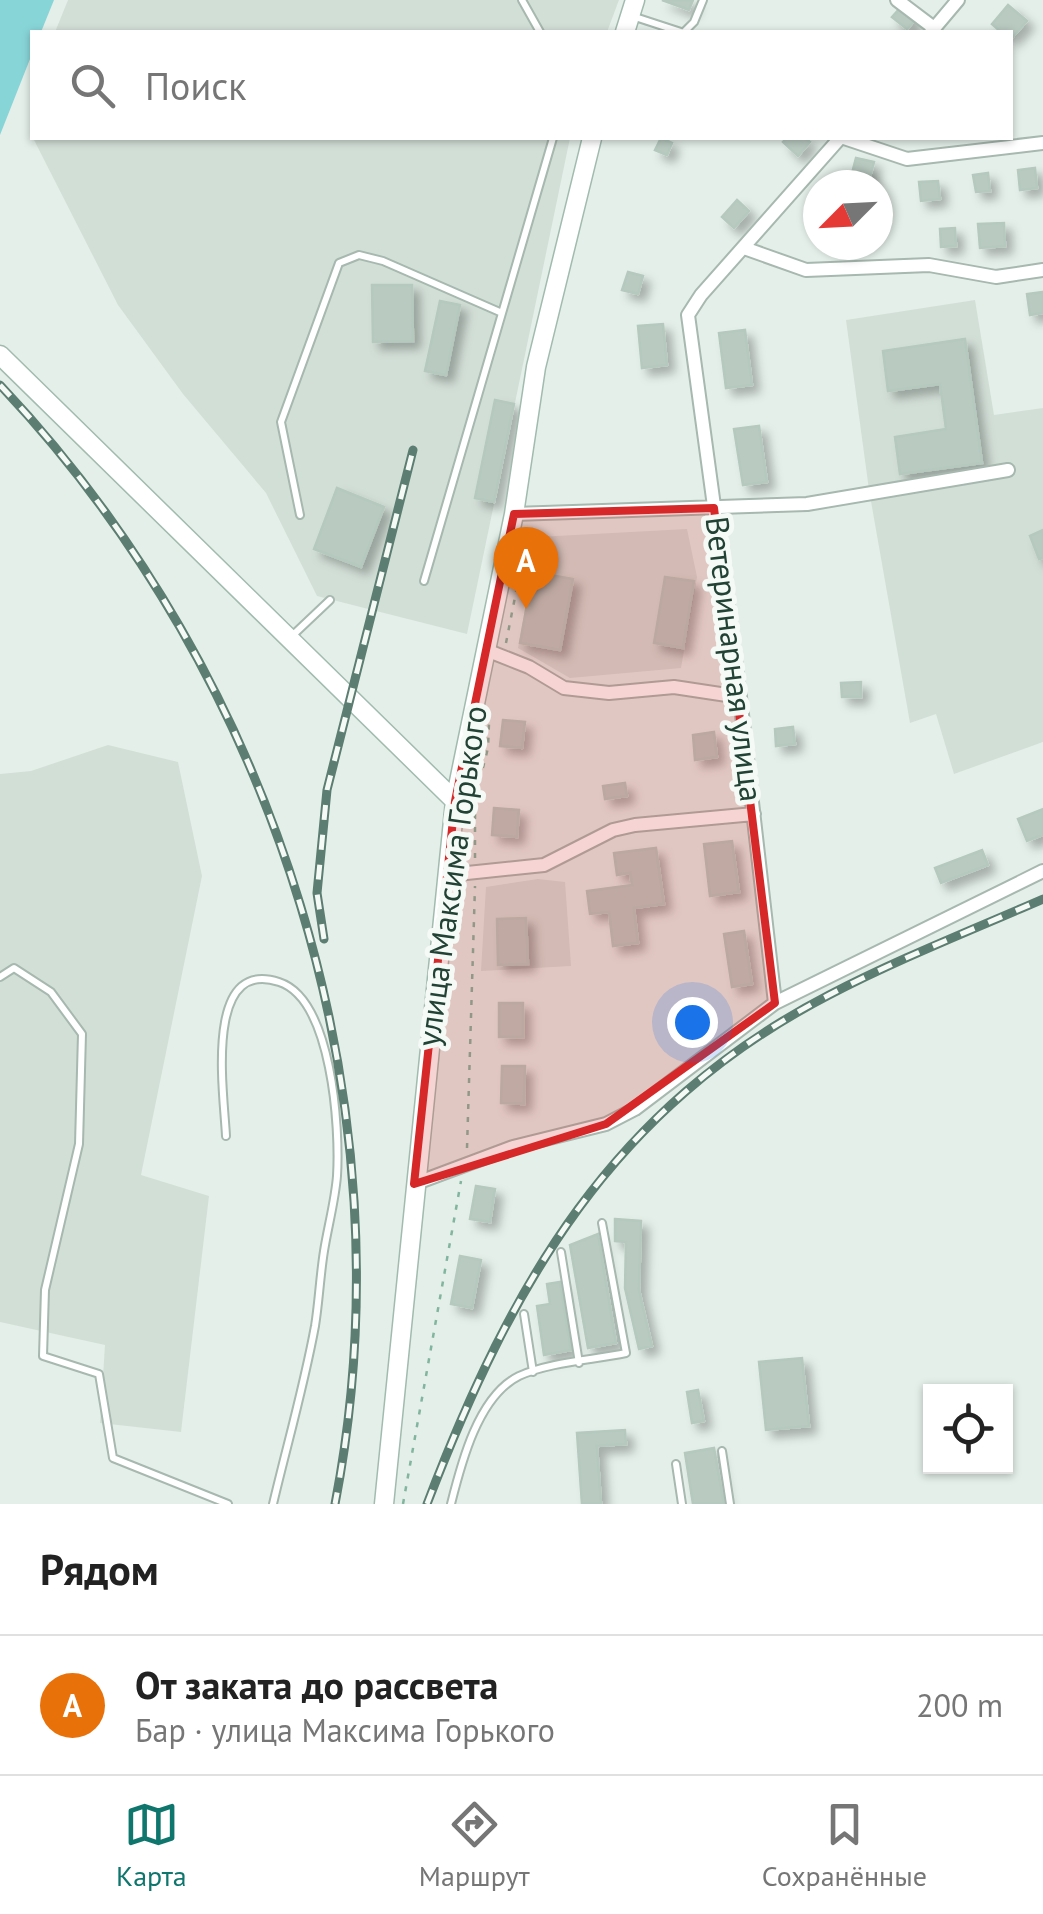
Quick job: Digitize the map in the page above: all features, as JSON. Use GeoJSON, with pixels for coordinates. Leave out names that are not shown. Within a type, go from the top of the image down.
{"type":"FeatureCollection","features":[{"type":"Feature","properties":{"kind":"street"},"geometry":{"type":"LineString","coordinates":[[897,0],[932,30],[958,0]]}},
{"type":"Feature","properties":{"kind":"street"},"geometry":{"type":"LineString","coordinates":[[840,140],[744,248],[806,270],[930,265],[996,277],[1043,270]]}},
{"type":"Feature","properties":{"kind":"street"},"geometry":{"type":"LineString","coordinates":[[848,140],[907,159],[1043,143]]}},
{"type":"Feature","properties":{"kind":"street","name":"улица Максима Горького"},"geometry":{"type":"LineString","coordinates":[[384,1504],[456,802],[495,654],[536,368],[594,141]]}},
{"type":"Feature","properties":{"kind":"street","name":"Ветеринарная улица"},"geometry":{"type":"LineString","coordinates":[[744,248],[688,315],[740,697],[776,1004]]}},
{"type":"Feature","properties":{"kind":"street"},"geometry":{"type":"LineString","coordinates":[[0,355],[456,802]]}},
{"type":"Feature","properties":{"kind":"street"},"geometry":{"type":"LineString","coordinates":[[514,514],[807,504],[1008,470]]}},
{"type":"Feature","properties":{"kind":"street"},"geometry":{"type":"LineString","coordinates":[[495,654],[564,688],[609,693],[674,687],[740,697]]}},
{"type":"Feature","properties":{"kind":"street"},"geometry":{"type":"LineString","coordinates":[[448,875],[544,865],[613,830],[754,814]]}},
{"type":"Feature","properties":{"kind":"street"},"geometry":{"type":"LineString","coordinates":[[414,1184],[464,1164],[606,1124],[634,1109],[776,1004],[1043,871]]}},
{"type":"Feature","properties":{"kind":"lane"},"geometry":{"type":"LineString","coordinates":[[522,0],[539,30]]}},
{"type":"Feature","properties":{"kind":"lane"},"geometry":{"type":"LineString","coordinates":[[684,30],[694,22],[703,0]]}},
{"type":"Feature","properties":{"kind":"lane"},"geometry":{"type":"LineString","coordinates":[[630,16],[676,30]]}},
{"type":"Feature","properties":{"kind":"lane"},"geometry":{"type":"LineString","coordinates":[[424,581],[552,140]]}},
{"type":"Feature","properties":{"kind":"lane"},"geometry":{"type":"LineString","coordinates":[[300,515],[281,422],[339,263],[360,255],[383,261],[502,313]]}},
{"type":"Feature","properties":{"kind":"lane"},"geometry":{"type":"LineString","coordinates":[[288,640],[330,600]]}},
{"type":"Feature","properties":{"kind":"lane"},"geometry":{"type":"LineString","coordinates":[[0,977],[14,968],[51,992],[82,1034],[79,1144],[45,1290],[44,1356],[99,1374],[113,1458],[228,1504]]}},
{"type":"Feature","properties":{"kind":"lane"},"geometry":{"type":"LineString","coordinates":[[226,1136],[221,1050],[230,1001],[240,983],[256,976],[283,983],[317,1019],[330,1084],[337,1176],[315,1326],[273,1504]]}},
{"type":"Feature","properties":{"kind":"lane"},"geometry":{"type":"LineString","coordinates":[[451,1504],[460,1470],[484,1414],[504,1387],[533,1372],[626,1352],[602,1223]]}},
{"type":"Feature","properties":{"kind":"lane"},"geometry":{"type":"LineString","coordinates":[[561,1252],[579,1363]]}},
{"type":"Feature","properties":{"kind":"lane"},"geometry":{"type":"LineString","coordinates":[[524,1314],[533,1372]]}},
{"type":"Feature","properties":{"kind":"lane"},"geometry":{"type":"LineString","coordinates":[[722,1450],[730,1504]]}},
{"type":"Feature","properties":{"kind":"lane"},"geometry":{"type":"LineString","coordinates":[[676,1464],[682,1504]]}},
{"type":"Feature","properties":{"kind":"path"},"geometry":{"type":"LineString","coordinates":[[495,654],[520,572]]}},
{"type":"Feature","properties":{"kind":"path"},"geometry":{"type":"LineString","coordinates":[[404,1504],[470,1133],[475,799],[488,748],[489,710]]}},
{"type":"Feature","properties":{"kind":"highlighted area"},"geometry":{"type":"Polygon","coordinates":[[[714,508],[775,1003],[606,1124],[414,1184],[455,801],[514,514],[714,508]]]}},
{"type":"Feature","properties":{"kind":"shaded area"},"geometry":{"type":"Polygon","coordinates":[[[68,0],[619,0],[608,30],[56,30],[68,0]]]}},
{"type":"Feature","properties":{"kind":"shaded area"},"geometry":{"type":"Polygon","coordinates":[[[34,140],[570,140],[467,634],[317,596],[266,493],[183,394],[118,305],[34,140]]]}},
{"type":"Feature","properties":{"kind":"shaded area"},"geometry":{"type":"Polygon","coordinates":[[[975,300],[994,415],[1043,408],[1043,742],[954,774],[936,714],[910,723],[869,490],[846,320],[975,300]]]}},
{"type":"Feature","properties":{"kind":"shaded area"},"geometry":{"type":"Polygon","coordinates":[[[687,529],[697,577],[681,668],[570,678],[518,648],[538,537],[687,529]]]}},
{"type":"Feature","properties":{"kind":"shaded area"},"geometry":{"type":"Polygon","coordinates":[[[108,745],[178,762],[202,876],[141,1175],[209,1196],[181,1432],[100,1423],[105,1345],[0,1322],[0,774],[31,771],[108,745]]]}},
{"type":"Feature","properties":{"kind":"shaded area"},"geometry":{"type":"Polygon","coordinates":[[[538,879],[565,882],[571,966],[481,971],[486,887],[538,879]]]}},
{"type":"Feature","properties":{"kind":"water"},"geometry":{"type":"Polygon","coordinates":[[[0,0],[54,0],[42,30],[30,30],[30,59],[0,135],[0,0]]]}},
{"type":"Feature","properties":{"kind":"building"},"geometry":{"type":"Polygon","coordinates":[[[662,0],[693,0],[689,10],[662,0]]]}},
{"type":"Feature","properties":{"kind":"building"},"geometry":{"type":"Polygon","coordinates":[[[1008,5],[1027,21],[1013,37],[1013,30],[999,30],[992,24],[1008,5]]]}},
{"type":"Feature","properties":{"kind":"building"},"geometry":{"type":"Polygon","coordinates":[[[901,7],[916,19],[907,29],[892,17],[901,7]]]}},
{"type":"Feature","properties":{"kind":"building"},"geometry":{"type":"Polygon","coordinates":[[[660,140],[672,143],[667,155],[655,150],[660,140]]]}},
{"type":"Feature","properties":{"kind":"building"},"geometry":{"type":"Polygon","coordinates":[[[808,140],[810,142],[798,156],[783,142],[808,140]]]}},
{"type":"Feature","properties":{"kind":"building"},"geometry":{"type":"Polygon","coordinates":[[[856,158],[874,162],[872,170],[853,170],[856,158]]]}},
{"type":"Feature","properties":{"kind":"building"},"geometry":{"type":"Polygon","coordinates":[[[1035,168],[1037,188],[1020,190],[1018,170],[1035,168]]]}},
{"type":"Feature","properties":{"kind":"building"},"geometry":{"type":"Polygon","coordinates":[[[988,173],[990,191],[976,192],[973,175],[988,173]]]}},
{"type":"Feature","properties":{"kind":"building"},"geometry":{"type":"Polygon","coordinates":[[[938,181],[940,199],[921,201],[919,182],[938,181]]]}},
{"type":"Feature","properties":{"kind":"building"},"geometry":{"type":"Polygon","coordinates":[[[737,200],[749,211],[734,228],[722,217],[737,200]]]}},
{"type":"Feature","properties":{"kind":"building"},"geometry":{"type":"Polygon","coordinates":[[[1004,223],[1005,246],[980,248],[978,224],[1004,223]]]}},
{"type":"Feature","properties":{"kind":"building"},"geometry":{"type":"Polygon","coordinates":[[[955,228],[956,246],[941,247],[940,229],[955,228]]]}},
{"type":"Feature","properties":{"kind":"building"},"geometry":{"type":"Polygon","coordinates":[[[628,272],[643,276],[638,294],[622,290],[628,272]]]}},
{"type":"Feature","properties":{"kind":"building"},"geometry":{"type":"Polygon","coordinates":[[[372,285],[412,285],[413,341],[373,342],[372,285]]]}},
{"type":"Feature","properties":{"kind":"building"},"geometry":{"type":"Polygon","coordinates":[[[1043,292],[1043,313],[1030,315],[1027,294],[1043,292]]]}},
{"type":"Feature","properties":{"kind":"building"},"geometry":{"type":"Polygon","coordinates":[[[440,301],[460,305],[446,375],[425,371],[440,301]]]}},
{"type":"Feature","properties":{"kind":"building"},"geometry":{"type":"Polygon","coordinates":[[[663,324],[667,365],[642,368],[638,326],[663,324]]]}},
{"type":"Feature","properties":{"kind":"building"},"geometry":{"type":"Polygon","coordinates":[[[745,330],[752,385],[726,388],[719,333],[745,330]]]}},
{"type":"Feature","properties":{"kind":"building"},"geometry":{"type":"Polygon","coordinates":[[[965,339],[982,463],[900,474],[895,437],[946,429],[940,384],[888,391],[883,351],[965,339]]]}},
{"type":"Feature","properties":{"kind":"building"},"geometry":{"type":"Polygon","coordinates":[[[495,400],[514,404],[494,502],[475,498],[495,400]]]}},
{"type":"Feature","properties":{"kind":"building"},"geometry":{"type":"Polygon","coordinates":[[[759,426],[767,482],[743,485],[734,429],[759,426]]]}},
{"type":"Feature","properties":{"kind":"building"},"geometry":{"type":"Polygon","coordinates":[[[337,488],[384,507],[361,567],[314,549],[337,488]]]}},
{"type":"Feature","properties":{"kind":"building"},"geometry":{"type":"Polygon","coordinates":[[[1043,530],[1043,558],[1039,559],[1030,536],[1043,530]]]}},
{"type":"Feature","properties":{"kind":"building"},"geometry":{"type":"Polygon","coordinates":[[[533,572],[573,579],[560,650],[520,643],[533,572]]]}},
{"type":"Feature","properties":{"kind":"building"},"geometry":{"type":"Polygon","coordinates":[[[665,577],[694,581],[683,648],[654,643],[665,577]]]}},
{"type":"Feature","properties":{"kind":"building"},"geometry":{"type":"Polygon","coordinates":[[[861,682],[861,697],[842,697],[841,683],[861,682]]]}},
{"type":"Feature","properties":{"kind":"building"},"geometry":{"type":"Polygon","coordinates":[[[503,720],[525,722],[522,748],[500,746],[503,720]]]}},
{"type":"Feature","properties":{"kind":"building"},"geometry":{"type":"Polygon","coordinates":[[[793,727],[795,744],[776,746],[775,729],[793,727]]]}},
{"type":"Feature","properties":{"kind":"building"},"geometry":{"type":"Polygon","coordinates":[[[714,732],[717,757],[695,760],[693,735],[714,732]]]}},
{"type":"Feature","properties":{"kind":"building"},"geometry":{"type":"Polygon","coordinates":[[[625,783],[627,796],[605,799],[603,786],[625,783]]]}},
{"type":"Feature","properties":{"kind":"building"},"geometry":{"type":"Polygon","coordinates":[[[494,808],[519,810],[517,837],[492,835],[494,808]]]}},
{"type":"Feature","properties":{"kind":"building"},"geometry":{"type":"Polygon","coordinates":[[[1043,809],[1043,835],[1027,841],[1018,819],[1043,809]]]}},
{"type":"Feature","properties":{"kind":"building"},"geometry":{"type":"Polygon","coordinates":[[[732,841],[739,892],[710,896],[704,844],[732,841]]]}},
{"type":"Feature","properties":{"kind":"building"},"geometry":{"type":"Polygon","coordinates":[[[656,848],[664,904],[634,908],[638,943],[613,946],[609,912],[590,914],[587,891],[632,885],[630,873],[617,875],[614,853],[656,848]]]}},
{"type":"Feature","properties":{"kind":"building"},"geometry":{"type":"Polygon","coordinates":[[[982,850],[988,865],[941,883],[935,868],[982,850]]]}},
{"type":"Feature","properties":{"kind":"building"},"geometry":{"type":"Polygon","coordinates":[[[526,918],[528,964],[498,965],[497,919],[526,918]]]}},
{"type":"Feature","properties":{"kind":"building"},"geometry":{"type":"Polygon","coordinates":[[[744,931],[752,984],[732,987],[724,934],[744,931]]]}},
{"type":"Feature","properties":{"kind":"building"},"geometry":{"type":"Polygon","coordinates":[[[499,1003],[523,1003],[523,1037],[499,1037],[499,1003]]]}},
{"type":"Feature","properties":{"kind":"building"},"geometry":{"type":"Polygon","coordinates":[[[502,1066],[525,1066],[524,1104],[501,1103],[502,1066]]]}},
{"type":"Feature","properties":{"kind":"building"},"geometry":{"type":"Polygon","coordinates":[[[476,1186],[495,1189],[490,1222],[470,1219],[476,1186]]]}},
{"type":"Feature","properties":{"kind":"building"},"geometry":{"type":"Polygon","coordinates":[[[615,1219],[641,1221],[639,1290],[652,1346],[639,1349],[625,1288],[626,1242],[615,1241],[615,1219]]]}},
{"type":"Feature","properties":{"kind":"building"},"geometry":{"type":"Polygon","coordinates":[[[598,1234],[616,1343],[588,1348],[570,1245],[598,1234]]]}},
{"type":"Feature","properties":{"kind":"building"},"geometry":{"type":"Polygon","coordinates":[[[460,1256],[481,1260],[472,1308],[451,1304],[460,1256]]]}},
{"type":"Feature","properties":{"kind":"building"},"geometry":{"type":"Polygon","coordinates":[[[560,1282],[571,1350],[544,1355],[537,1306],[550,1304],[547,1284],[560,1282]]]}},
{"type":"Feature","properties":{"kind":"building"},"geometry":{"type":"Polygon","coordinates":[[[802,1358],[809,1426],[766,1430],[759,1362],[802,1358]]]}},
{"type":"Feature","properties":{"kind":"building"},"geometry":{"type":"Polygon","coordinates":[[[698,1390],[704,1421],[692,1423],[687,1392],[698,1390]]]}},
{"type":"Feature","properties":{"kind":"building"},"geometry":{"type":"Polygon","coordinates":[[[625,1430],[626,1444],[597,1446],[601,1504],[582,1504],[577,1433],[625,1430]]]}},
{"type":"Feature","properties":{"kind":"building"},"geometry":{"type":"Polygon","coordinates":[[[714,1448],[724,1504],[693,1504],[685,1453],[714,1448]]]}},
{"type":"Feature","properties":{"kind":"railway"},"geometry":{"type":"LineString","coordinates":[[0,385],[97,501],[180,627],[248,763],[300,905],[336,1052],[354,1202],[354,1353],[335,1504]]}},
{"type":"Feature","properties":{"kind":"railway"},"geometry":{"type":"LineString","coordinates":[[324,939],[317,893],[327,790],[413,450]]}},
{"type":"Feature","properties":{"kind":"railway"},"geometry":{"type":"LineString","coordinates":[[427,1504],[495,1347],[534,1276],[578,1209],[628,1147],[686,1091],[753,1040],[855,982],[1043,899]]}},
{"type":"Feature","properties":{"kind":"place","name":"От заката до рассвета"},"geometry":{"type":"Point","coordinates":[526,609]}}]}
